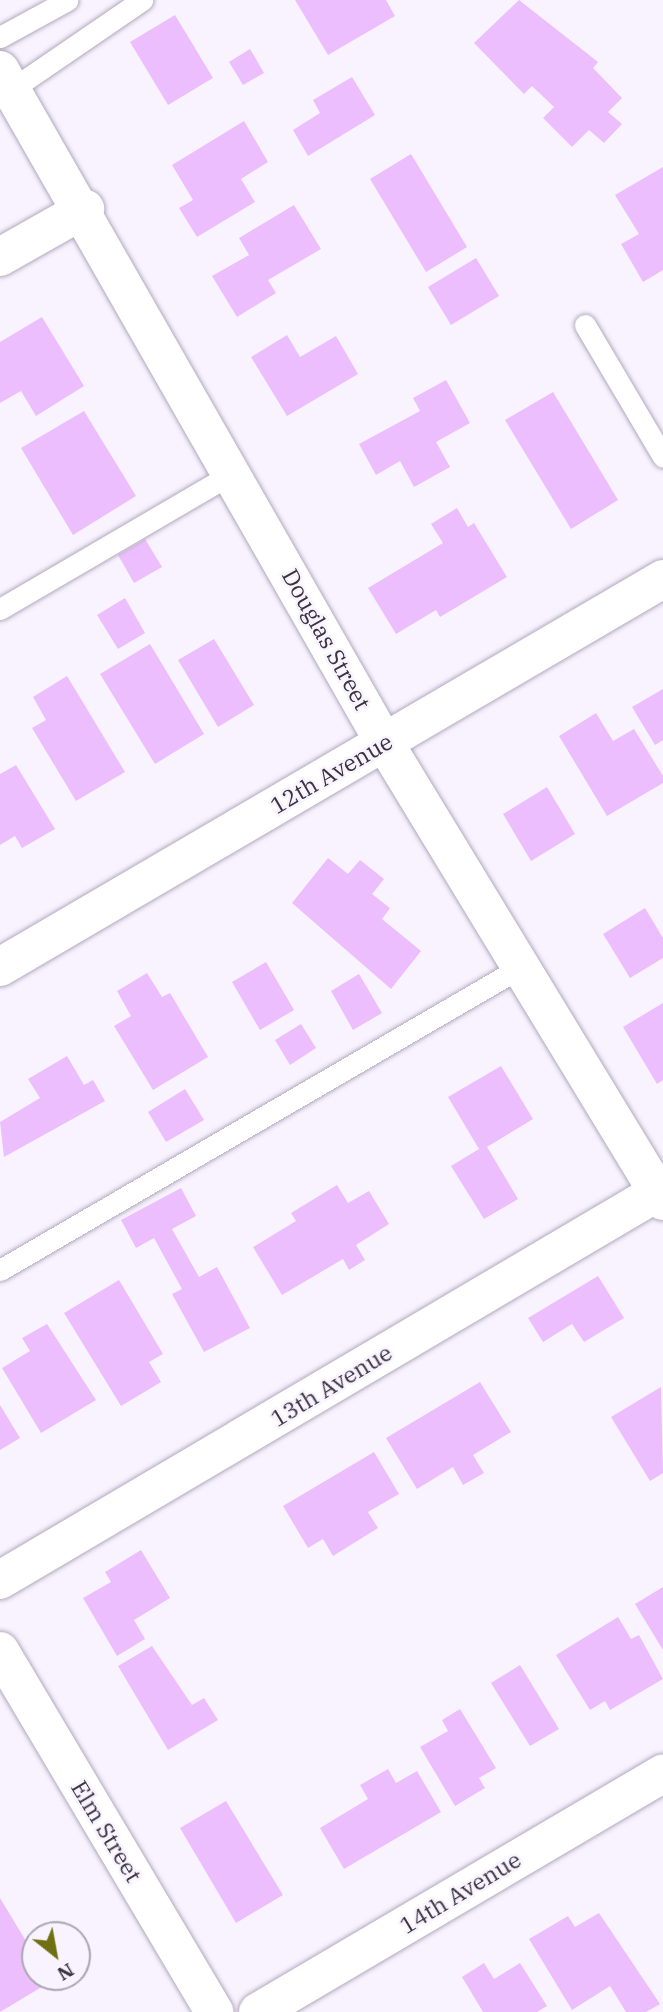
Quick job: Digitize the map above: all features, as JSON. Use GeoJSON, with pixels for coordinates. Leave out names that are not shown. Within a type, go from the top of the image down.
{"type":"FeatureCollection","features":[{"type":"Feature","properties":{"kind":"street","name":"Douglas Street"},"geometry":{"type":"LineString","coordinates":[[6,80],[85,209],[384,742],[661,1194]]}},
{"type":"Feature","properties":{"kind":"street"},"geometry":{"type":"LineString","coordinates":[[0,257],[85,209]]}},
{"type":"Feature","properties":{"kind":"street","name":"12th Avenue"},"geometry":{"type":"LineString","coordinates":[[0,967],[663,579]]}},
{"type":"Feature","properties":{"kind":"street","name":"13th Avenue"},"geometry":{"type":"LineString","coordinates":[[0,1580],[661,1194]]}},
{"type":"Feature","properties":{"kind":"street","name":"Elm Street"},"geometry":{"type":"LineString","coordinates":[[0,1651],[214,2012]]}},
{"type":"Feature","properties":{"kind":"street","name":"14th Avenue"},"geometry":{"type":"LineString","coordinates":[[258,2012],[663,1773]]}},
{"type":"Feature","properties":{"kind":"lane"},"geometry":{"type":"LineString","coordinates":[[0,37],[68,0]]}},
{"type":"Feature","properties":{"kind":"lane"},"geometry":{"type":"LineString","coordinates":[[6,80],[142,0]]}},
{"type":"Feature","properties":{"kind":"lane"},"geometry":{"type":"LineString","coordinates":[[585,325],[663,457]]}},
{"type":"Feature","properties":{"kind":"lane"},"geometry":{"type":"LineString","coordinates":[[0,609],[234,472]]}},
{"type":"Feature","properties":{"kind":"lane"},"geometry":{"type":"LineString","coordinates":[[0,1270],[521,967]]}},
{"type":"Feature","properties":{"kind":"building"},"geometry":{"type":"Polygon","coordinates":[[[295,0],[386,0],[395,16],[328,55],[295,0]]]}},
{"type":"Feature","properties":{"kind":"building"},"geometry":{"type":"Polygon","coordinates":[[[519,0],[598,62],[593,68],[622,98],[608,112],[622,124],[604,143],[589,130],[572,147],[543,118],[554,107],[532,86],[524,94],[474,43],[519,0]]]}},
{"type":"Feature","properties":{"kind":"building"},"geometry":{"type":"Polygon","coordinates":[[[175,15],[213,78],[168,105],[130,42],[175,15]]]}},
{"type":"Feature","properties":{"kind":"building"},"geometry":{"type":"Polygon","coordinates":[[[250,49],[264,73],[243,85],[229,62],[250,49]]]}},
{"type":"Feature","properties":{"kind":"building"},"geometry":{"type":"Polygon","coordinates":[[[352,77],[375,115],[308,156],[293,130],[320,113],[313,100],[352,77]]]}},
{"type":"Feature","properties":{"kind":"building"},"geometry":{"type":"Polygon","coordinates":[[[244,121],[268,162],[241,179],[255,202],[197,237],[179,208],[193,200],[172,165],[244,121]]]}},
{"type":"Feature","properties":{"kind":"building"},"geometry":{"type":"Polygon","coordinates":[[[411,154],[467,247],[426,272],[370,179],[411,154]]]}},
{"type":"Feature","properties":{"kind":"building"},"geometry":{"type":"Polygon","coordinates":[[[663,167],[663,270],[643,282],[621,244],[639,234],[615,195],[663,167]]]}},
{"type":"Feature","properties":{"kind":"building"},"geometry":{"type":"Polygon","coordinates":[[[294,205],[321,249],[268,280],[276,293],[237,317],[212,276],[249,255],[239,238],[294,205]]]}},
{"type":"Feature","properties":{"kind":"building"},"geometry":{"type":"Polygon","coordinates":[[[476,258],[499,296],[451,325],[428,287],[476,258]]]}},
{"type":"Feature","properties":{"kind":"building"},"geometry":{"type":"Polygon","coordinates":[[[42,317],[84,386],[36,416],[21,391],[0,403],[0,342],[42,317]]]}},
{"type":"Feature","properties":{"kind":"building"},"geometry":{"type":"Polygon","coordinates":[[[287,335],[300,357],[336,336],[358,374],[287,416],[251,357],[287,335]]]}},
{"type":"Feature","properties":{"kind":"building"},"geometry":{"type":"Polygon","coordinates":[[[446,380],[470,423],[436,442],[450,467],[414,487],[400,461],[376,475],[359,444],[420,411],[413,398],[446,380]]]}},
{"type":"Feature","properties":{"kind":"building"},"geometry":{"type":"Polygon","coordinates":[[[553,392],[618,500],[571,529],[505,420],[553,392]]]}},
{"type":"Feature","properties":{"kind":"building"},"geometry":{"type":"Polygon","coordinates":[[[84,411],[136,496],[73,535],[21,448],[84,411]]]}},
{"type":"Feature","properties":{"kind":"building"},"geometry":{"type":"Polygon","coordinates":[[[457,508],[468,527],[474,523],[507,577],[440,617],[436,610],[396,634],[368,588],[443,543],[431,524],[457,508]]]}},
{"type":"Feature","properties":{"kind":"building"},"geometry":{"type":"Polygon","coordinates":[[[145,539],[162,567],[134,583],[118,555],[145,539]]]}},
{"type":"Feature","properties":{"kind":"building"},"geometry":{"type":"Polygon","coordinates":[[[125,598],[145,633],[118,649],[97,615],[125,598]]]}},
{"type":"Feature","properties":{"kind":"building"},"geometry":{"type":"Polygon","coordinates":[[[214,639],[254,705],[218,727],[178,660],[214,639]]]}},
{"type":"Feature","properties":{"kind":"building"},"geometry":{"type":"Polygon","coordinates":[[[150,644],[204,734],[155,764],[100,674],[150,644]]]}},
{"type":"Feature","properties":{"kind":"building"},"geometry":{"type":"Polygon","coordinates":[[[67,676],[125,772],[76,801],[32,728],[46,720],[33,697],[67,676]]]}},
{"type":"Feature","properties":{"kind":"building"},"geometry":{"type":"Polygon","coordinates":[[[663,689],[663,740],[655,745],[632,707],[663,689]]]}},
{"type":"Feature","properties":{"kind":"building"},"geometry":{"type":"Polygon","coordinates":[[[596,713],[613,741],[634,729],[663,776],[663,783],[607,816],[559,736],[596,713]]]}},
{"type":"Feature","properties":{"kind":"building"},"geometry":{"type":"Polygon","coordinates":[[[16,765],[55,829],[22,848],[15,836],[0,845],[0,774],[16,765]]]}},
{"type":"Feature","properties":{"kind":"building"},"geometry":{"type":"Polygon","coordinates":[[[547,787],[575,834],[531,861],[503,814],[547,787]]]}},
{"type":"Feature","properties":{"kind":"building"},"geometry":{"type":"Polygon","coordinates":[[[328,858],[348,874],[360,860],[384,879],[372,894],[390,908],[382,919],[421,951],[391,989],[292,903],[328,858]]]}},
{"type":"Feature","properties":{"kind":"building"},"geometry":{"type":"Polygon","coordinates":[[[645,908],[663,938],[663,958],[630,978],[603,934],[645,908]]]}},
{"type":"Feature","properties":{"kind":"building"},"geometry":{"type":"Polygon","coordinates":[[[266,962],[294,1010],[260,1030],[232,982],[266,962]]]}},
{"type":"Feature","properties":{"kind":"building"},"geometry":{"type":"Polygon","coordinates":[[[147,973],[162,997],[170,993],[208,1057],[153,1090],[114,1026],[131,1016],[117,991],[147,973]]]}},
{"type":"Feature","properties":{"kind":"building"},"geometry":{"type":"Polygon","coordinates":[[[359,974],[382,1013],[353,1030],[331,991],[359,974]]]}},
{"type":"Feature","properties":{"kind":"building"},"geometry":{"type":"Polygon","coordinates":[[[663,1003],[663,1080],[657,1084],[623,1027],[663,1003]]]}},
{"type":"Feature","properties":{"kind":"building"},"geometry":{"type":"Polygon","coordinates":[[[301,1024],[316,1048],[290,1065],[275,1040],[301,1024]]]}},
{"type":"Feature","properties":{"kind":"building"},"geometry":{"type":"Polygon","coordinates":[[[67,1056],[84,1085],[93,1080],[105,1101],[4,1157],[0,1122],[40,1098],[28,1079],[67,1056]]]}},
{"type":"Feature","properties":{"kind":"building"},"geometry":{"type":"Polygon","coordinates":[[[501,1066],[533,1119],[487,1147],[518,1199],[484,1219],[451,1166],[479,1149],[448,1097],[501,1066]]]}},
{"type":"Feature","properties":{"kind":"building"},"geometry":{"type":"Polygon","coordinates":[[[185,1089],[204,1120],[166,1142],[148,1112],[185,1089]]]}},
{"type":"Feature","properties":{"kind":"building"},"geometry":{"type":"Polygon","coordinates":[[[337,1185],[348,1203],[369,1191],[389,1224],[356,1245],[365,1260],[349,1270],[343,1259],[282,1295],[253,1247],[296,1221],[291,1213],[337,1185]]]}},
{"type":"Feature","properties":{"kind":"building"},"geometry":{"type":"Polygon","coordinates":[[[181,1188],[196,1216],[172,1229],[199,1277],[217,1267],[250,1328],[204,1352],[172,1294],[182,1289],[154,1238],[136,1248],[121,1220],[181,1188]]]}},
{"type":"Feature","properties":{"kind":"building"},"geometry":{"type":"Polygon","coordinates":[[[598,1276],[624,1318],[584,1342],[572,1324],[543,1342],[528,1318],[598,1276]]]}},
{"type":"Feature","properties":{"kind":"building"},"geometry":{"type":"Polygon","coordinates":[[[119,1280],[163,1354],[149,1362],[161,1382],[121,1406],[64,1313],[119,1280]]]}},
{"type":"Feature","properties":{"kind":"building"},"geometry":{"type":"Polygon","coordinates":[[[47,1324],[96,1400],[41,1433],[2,1368],[30,1351],[22,1338],[47,1324]]]}},
{"type":"Feature","properties":{"kind":"building"},"geometry":{"type":"Polygon","coordinates":[[[480,1382],[511,1432],[473,1455],[484,1473],[463,1485],[453,1467],[417,1489],[386,1438],[480,1382]]]}},
{"type":"Feature","properties":{"kind":"building"},"geometry":{"type":"Polygon","coordinates":[[[661,1387],[663,1473],[650,1481],[611,1417],[661,1387]]]}},
{"type":"Feature","properties":{"kind":"building"},"geometry":{"type":"Polygon","coordinates":[[[0,1405],[20,1438],[0,1450],[0,1405]]]}},
{"type":"Feature","properties":{"kind":"building"},"geometry":{"type":"Polygon","coordinates":[[[374,1452],[399,1494],[368,1512],[378,1528],[333,1556],[323,1539],[308,1548],[283,1506],[374,1452]]]}},
{"type":"Feature","properties":{"kind":"building"},"geometry":{"type":"Polygon","coordinates":[[[141,1550],[170,1598],[134,1620],[145,1639],[117,1656],[83,1598],[111,1582],[105,1572],[141,1550]]]}},
{"type":"Feature","properties":{"kind":"building"},"geometry":{"type":"Polygon","coordinates":[[[663,1587],[663,1650],[635,1604],[663,1587]]]}},
{"type":"Feature","properties":{"kind":"building"},"geometry":{"type":"Polygon","coordinates":[[[618,1617],[631,1639],[639,1635],[663,1679],[610,1710],[605,1701],[590,1710],[556,1655],[618,1617]]]}},
{"type":"Feature","properties":{"kind":"building"},"geometry":{"type":"Polygon","coordinates":[[[152,1646],[192,1705],[204,1698],[218,1720],[168,1750],[118,1666],[152,1646]]]}},
{"type":"Feature","properties":{"kind":"building"},"geometry":{"type":"Polygon","coordinates":[[[520,1665],[559,1729],[530,1746],[491,1683],[520,1665]]]}},
{"type":"Feature","properties":{"kind":"building"},"geometry":{"type":"Polygon","coordinates":[[[460,1709],[496,1768],[479,1778],[485,1788],[455,1806],[420,1747],[448,1731],[442,1720],[460,1709]]]}},
{"type":"Feature","properties":{"kind":"building"},"geometry":{"type":"Polygon","coordinates":[[[388,1769],[396,1783],[417,1771],[441,1812],[344,1869],[320,1828],[368,1799],[360,1785],[388,1769]]]}},
{"type":"Feature","properties":{"kind":"building"},"geometry":{"type":"Polygon","coordinates":[[[226,1801],[283,1895],[236,1923],[180,1828],[226,1801]]]}},
{"type":"Feature","properties":{"kind":"building"},"geometry":{"type":"Polygon","coordinates":[[[0,1898],[21,1933],[21,1991],[35,1991],[0,2012],[0,1898]]]}},
{"type":"Feature","properties":{"kind":"building"},"geometry":{"type":"Polygon","coordinates":[[[599,1913],[660,2004],[646,2012],[626,2012],[610,1986],[572,2010],[529,1939],[568,1916],[575,1927],[599,1913]]]}},
{"type":"Feature","properties":{"kind":"building"},"geometry":{"type":"Polygon","coordinates":[[[484,1963],[494,1979],[520,1963],[547,2006],[537,2012],[483,2012],[462,1977],[484,1963]]]}}]}
